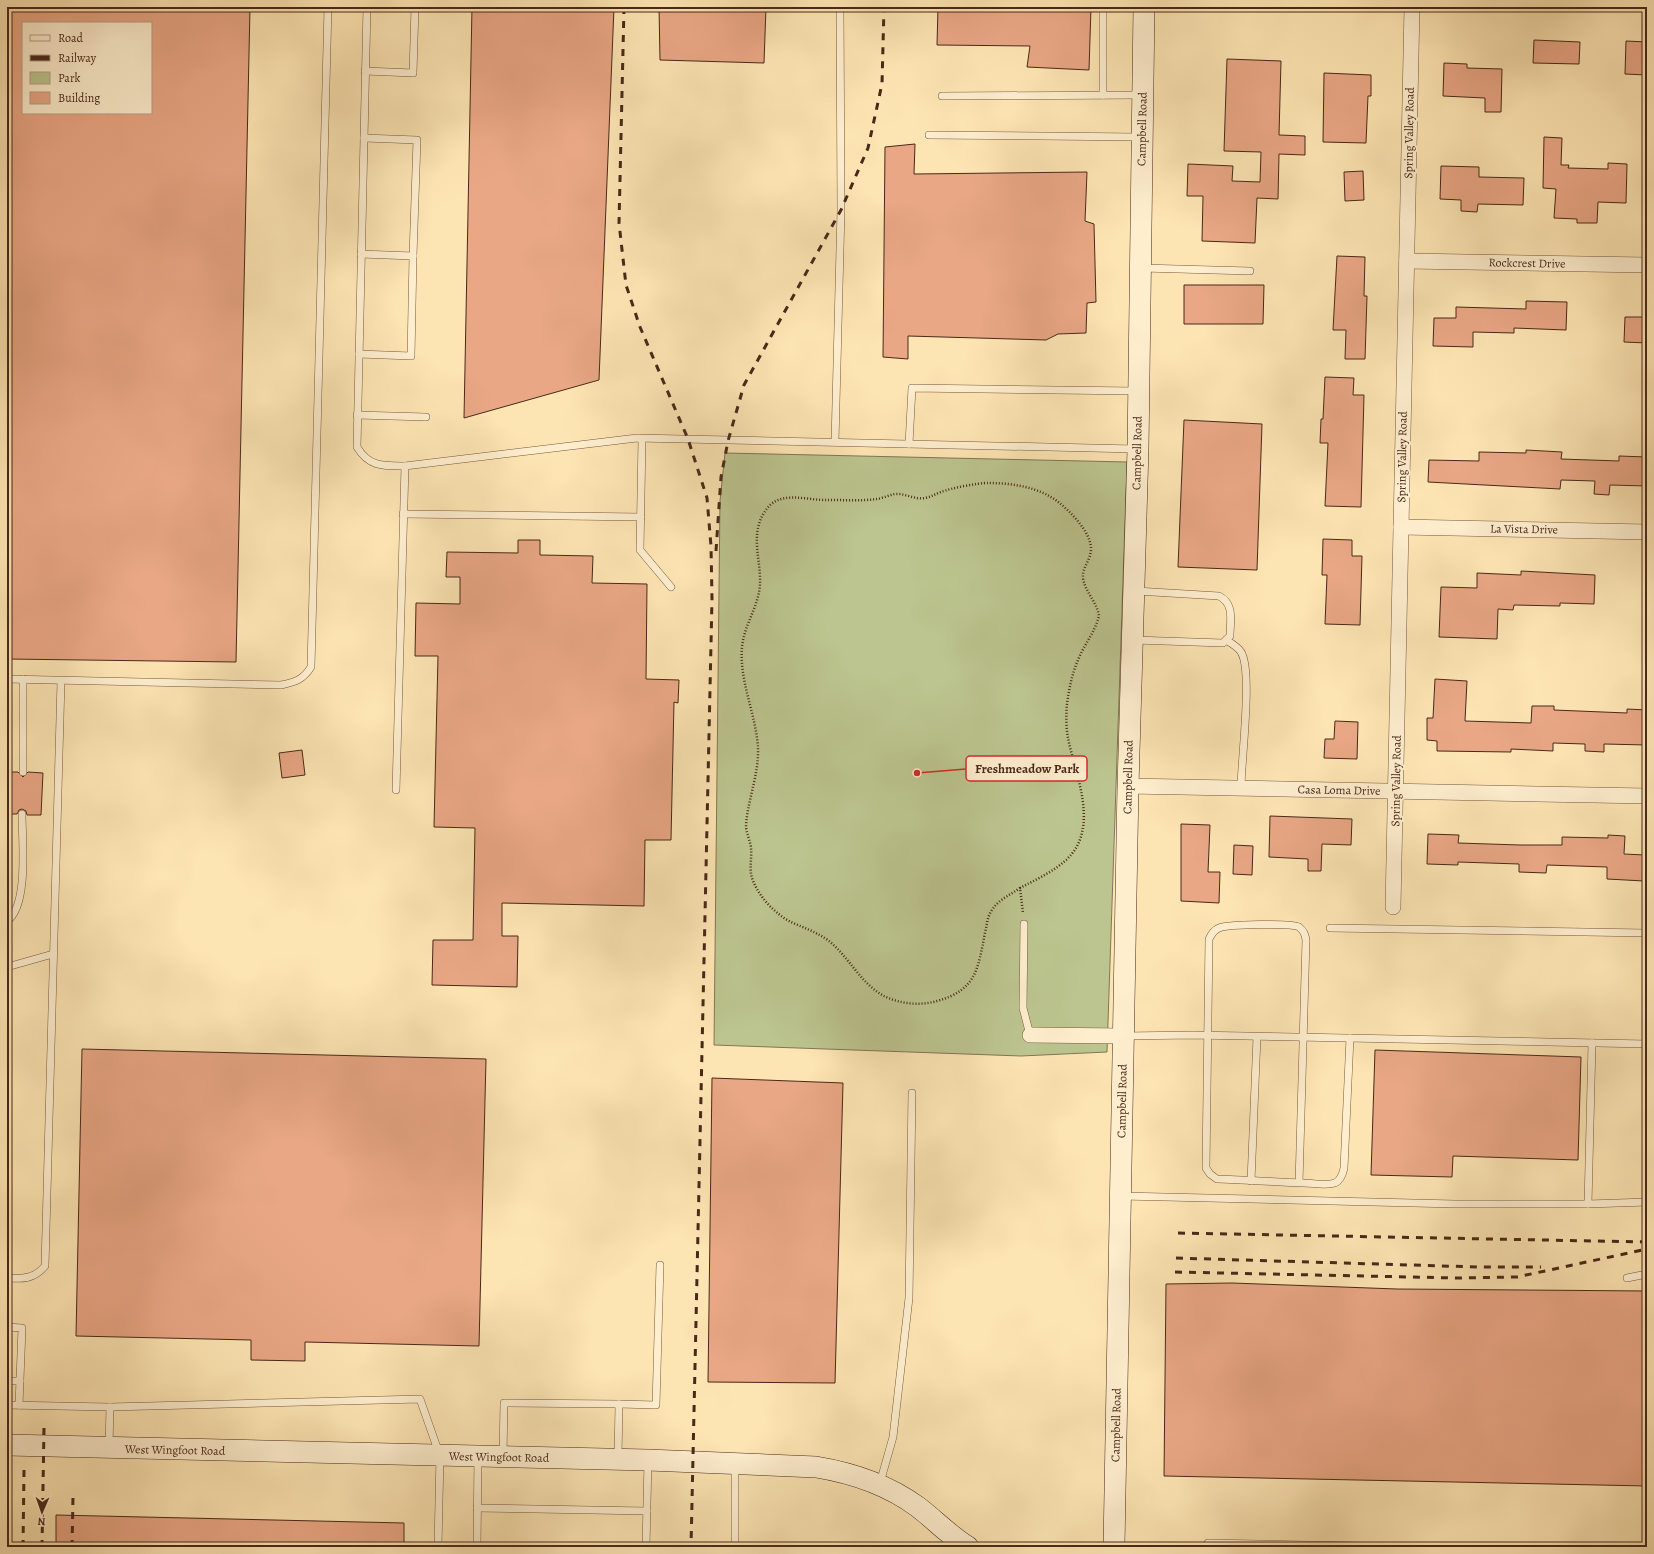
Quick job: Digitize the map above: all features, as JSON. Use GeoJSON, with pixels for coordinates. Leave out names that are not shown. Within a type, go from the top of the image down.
{"type":"FeatureCollection","features":[{"type":"Feature","properties":{"kind":"street","name":"Campbell Road"},"geometry":{"type":"LineString","coordinates":[[1114,1547],[1128,786],[1138,449],[1144,7]]}},
{"type":"Feature","properties":{"kind":"street","name":"Spring Valley Road"},"geometry":{"type":"LineString","coordinates":[[1393,908],[1412,7]]}},
{"type":"Feature","properties":{"kind":"street","name":"Rockcrest Drive"},"geometry":{"type":"LineString","coordinates":[[1407,261],[1647,266]]}},
{"type":"Feature","properties":{"kind":"street","name":"La Vista Drive"},"geometry":{"type":"LineString","coordinates":[[1401,527],[1647,532]]}},
{"type":"Feature","properties":{"kind":"street","name":"Casa Loma Drive"},"geometry":{"type":"LineString","coordinates":[[1128,786],[1647,796]]}},
{"type":"Feature","properties":{"kind":"street"},"geometry":{"type":"LineString","coordinates":[[1030,1034],[1123,1036]]}},
{"type":"Feature","properties":{"kind":"street","name":"West Wingfoot Road"},"geometry":{"type":"LineString","coordinates":[[7,1445],[648,1460],[816,1467],[840,1471],[879,1485],[917,1507],[960,1545]]}},
{"type":"Feature","properties":{"kind":"lane"},"geometry":{"type":"LineString","coordinates":[[7,679],[281,685],[296,682],[305,676],[311,667],[328,7]]}},
{"type":"Feature","properties":{"kind":"lane"},"geometry":{"type":"LineString","coordinates":[[367,7],[357,447],[363,457],[374,464],[384,466],[405,466],[642,439],[1138,449]]}},
{"type":"Feature","properties":{"kind":"lane"},"geometry":{"type":"LineString","coordinates":[[365,71],[413,73],[415,7]]}},
{"type":"Feature","properties":{"kind":"lane"},"geometry":{"type":"LineString","coordinates":[[835,442],[841,210],[840,7]]}},
{"type":"Feature","properties":{"kind":"lane"},"geometry":{"type":"LineString","coordinates":[[1103,7],[1103,95]]}},
{"type":"Feature","properties":{"kind":"lane"},"geometry":{"type":"LineString","coordinates":[[942,96],[1143,95]]}},
{"type":"Feature","properties":{"kind":"lane"},"geometry":{"type":"LineString","coordinates":[[929,135],[1142,138]]}},
{"type":"Feature","properties":{"kind":"lane"},"geometry":{"type":"LineString","coordinates":[[359,354],[411,356],[417,140],[364,138]]}},
{"type":"Feature","properties":{"kind":"lane"},"geometry":{"type":"LineString","coordinates":[[361,254],[413,256]]}},
{"type":"Feature","properties":{"kind":"lane"},"geometry":{"type":"LineString","coordinates":[[1140,268],[1250,271]]}},
{"type":"Feature","properties":{"kind":"lane"},"geometry":{"type":"LineString","coordinates":[[909,444],[912,388],[1138,391]]}},
{"type":"Feature","properties":{"kind":"lane"},"geometry":{"type":"LineString","coordinates":[[357,415],[426,417]]}},
{"type":"Feature","properties":{"kind":"lane"},"geometry":{"type":"LineString","coordinates":[[642,439],[640,550],[671,588]]}},
{"type":"Feature","properties":{"kind":"lane"},"geometry":{"type":"LineString","coordinates":[[396,790],[405,466]]}},
{"type":"Feature","properties":{"kind":"lane"},"geometry":{"type":"LineString","coordinates":[[403,514],[641,517]]}},
{"type":"Feature","properties":{"kind":"lane"},"geometry":{"type":"LineString","coordinates":[[1132,640],[1223,643],[1230,636],[1231,612],[1226,599],[1219,596],[1134,591]]}},
{"type":"Feature","properties":{"kind":"lane"},"geometry":{"type":"LineString","coordinates":[[1226,640],[1241,652],[1245,663],[1245,721],[1241,788]]}},
{"type":"Feature","properties":{"kind":"lane"},"geometry":{"type":"LineString","coordinates":[[23,680],[23,772]]}},
{"type":"Feature","properties":{"kind":"lane"},"geometry":{"type":"LineString","coordinates":[[7,1278],[25,1279],[39,1274],[45,1266],[61,680]]}},
{"type":"Feature","properties":{"kind":"lane"},"geometry":{"type":"LineString","coordinates":[[7,921],[17,909],[22,894],[22,814]]}},
{"type":"Feature","properties":{"kind":"lane"},"geometry":{"type":"LineString","coordinates":[[1024,924],[1023,1008],[1030,1034]]}},
{"type":"Feature","properties":{"kind":"lane"},"geometry":{"type":"LineString","coordinates":[[1299,1183],[1306,940],[1304,931],[1298,926],[1286,925],[1226,926],[1221,927],[1212,933],[1209,939],[1209,1035],[1206,1168],[1210,1174],[1217,1178],[1299,1183],[1336,1183],[1341,1177],[1344,1168],[1350,1038]]}},
{"type":"Feature","properties":{"kind":"lane"},"geometry":{"type":"LineString","coordinates":[[1330,928],[1647,933]]}},
{"type":"Feature","properties":{"kind":"lane"},"geometry":{"type":"LineString","coordinates":[[7,967],[53,954]]}},
{"type":"Feature","properties":{"kind":"lane"},"geometry":{"type":"LineString","coordinates":[[1123,1036],[1209,1035],[1647,1044]]}},
{"type":"Feature","properties":{"kind":"lane"},"geometry":{"type":"LineString","coordinates":[[1251,1180],[1257,1037]]}},
{"type":"Feature","properties":{"kind":"lane"},"geometry":{"type":"LineString","coordinates":[[1588,1204],[1592,1043]]}},
{"type":"Feature","properties":{"kind":"lane"},"geometry":{"type":"LineString","coordinates":[[879,1485],[893,1437],[909,1298],[912,1093]]}},
{"type":"Feature","properties":{"kind":"lane"},"geometry":{"type":"LineString","coordinates":[[1120,1196],[1455,1204],[1588,1204],[1647,1202]]}},
{"type":"Feature","properties":{"kind":"lane"},"geometry":{"type":"LineString","coordinates":[[502,1457],[504,1403],[656,1405],[660,1265]]}},
{"type":"Feature","properties":{"kind":"lane"},"geometry":{"type":"LineString","coordinates":[[1627,1278],[1647,1274]]}},
{"type":"Feature","properties":{"kind":"lane"},"geometry":{"type":"LineString","coordinates":[[7,1327],[22,1328],[19,1405]]}},
{"type":"Feature","properties":{"kind":"lane"},"geometry":{"type":"LineString","coordinates":[[7,1381],[20,1381]]}},
{"type":"Feature","properties":{"kind":"lane"},"geometry":{"type":"LineString","coordinates":[[7,1405],[110,1407],[420,1399],[440,1456],[438,1547]]}},
{"type":"Feature","properties":{"kind":"lane"},"geometry":{"type":"LineString","coordinates":[[618,1460],[620,1404]]}},
{"type":"Feature","properties":{"kind":"lane"},"geometry":{"type":"LineString","coordinates":[[109,1448],[110,1407]]}},
{"type":"Feature","properties":{"kind":"lane"},"geometry":{"type":"LineString","coordinates":[[477,1547],[478,1457]]}},
{"type":"Feature","properties":{"kind":"lane"},"geometry":{"type":"LineString","coordinates":[[646,1547],[648,1460]]}},
{"type":"Feature","properties":{"kind":"lane"},"geometry":{"type":"LineString","coordinates":[[735,1463],[735,1547]]}},
{"type":"Feature","properties":{"kind":"lane"},"geometry":{"type":"LineString","coordinates":[[478,1508],[647,1511]]}},
{"type":"Feature","properties":{"kind":"lane"},"geometry":{"type":"LineString","coordinates":[[1208,1547],[1208,1543],[1411,1547]]}},
{"type":"Feature","properties":{"kind":"path"},"geometry":{"type":"LineString","coordinates":[[989,483],[1022,486],[1034,489],[1056,500],[1075,518],[1085,533],[1091,550],[1084,567],[1084,580],[1098,610],[1099,616],[1078,660],[1072,680],[1066,722],[1067,736],[1082,797],[1084,812],[1082,828],[1079,841],[1067,859],[1020,888],[999,902],[988,917],[978,970],[972,980],[962,989],[948,997],[935,1001],[912,1003],[887,997],[876,991],[832,943],[810,929],[788,921],[765,901],[757,890],[750,870],[751,845],[746,828],[757,771],[758,748],[756,732],[742,673],[742,645],[760,587],[760,568],[756,538],[758,524],[769,505],[776,499],[797,497],[829,500],[879,499],[895,494],[920,499],[928,498],[944,491],[977,484],[989,483]]}},
{"type":"Feature","properties":{"kind":"path"},"geometry":{"type":"LineString","coordinates":[[1020,888],[1024,924]]}},
{"type":"Feature","properties":{"kind":"green space"},"geometry":{"type":"Polygon","coordinates":[[[725,453],[1127,462],[1107,1052],[1021,1056],[714,1045],[720,501],[725,453]]]}},
{"type":"Feature","properties":{"kind":"building"},"geometry":{"type":"Polygon","coordinates":[[[7,7],[250,7],[236,662],[7,659],[7,7]]]}},
{"type":"Feature","properties":{"kind":"building"},"geometry":{"type":"Polygon","coordinates":[[[472,7],[614,7],[599,380],[464,418],[472,7]]]}},
{"type":"Feature","properties":{"kind":"building"},"geometry":{"type":"Polygon","coordinates":[[[659,7],[766,7],[764,63],[660,60],[659,7]]]}},
{"type":"Feature","properties":{"kind":"building"},"geometry":{"type":"Polygon","coordinates":[[[938,7],[1091,7],[1089,70],[1027,67],[1030,46],[937,45],[938,7]]]}},
{"type":"Feature","properties":{"kind":"building"},"geometry":{"type":"Polygon","coordinates":[[[1534,40],[1580,42],[1579,64],[1533,63],[1534,40]]]}},
{"type":"Feature","properties":{"kind":"building"},"geometry":{"type":"Polygon","coordinates":[[[1626,41],[1647,42],[1647,75],[1625,74],[1626,41]]]}},
{"type":"Feature","properties":{"kind":"building"},"geometry":{"type":"Polygon","coordinates":[[[1227,59],[1281,61],[1279,135],[1305,136],[1305,155],[1279,154],[1278,199],[1257,198],[1255,243],[1202,241],[1203,196],[1187,196],[1188,164],[1233,166],[1232,181],[1260,182],[1261,152],[1224,151],[1227,59]]]}},
{"type":"Feature","properties":{"kind":"building"},"geometry":{"type":"Polygon","coordinates":[[[1444,63],[1467,64],[1467,68],[1502,69],[1501,112],[1485,112],[1485,98],[1443,96],[1444,63]]]}},
{"type":"Feature","properties":{"kind":"building"},"geometry":{"type":"Polygon","coordinates":[[[1324,73],[1371,75],[1371,96],[1368,96],[1366,143],[1323,142],[1324,73]]]}},
{"type":"Feature","properties":{"kind":"building"},"geometry":{"type":"Polygon","coordinates":[[[1544,137],[1562,138],[1561,165],[1569,165],[1568,168],[1608,169],[1608,163],[1627,164],[1626,203],[1598,202],[1597,223],[1577,223],[1577,219],[1554,218],[1556,189],[1543,188],[1544,137]]]}},
{"type":"Feature","properties":{"kind":"building"},"geometry":{"type":"Polygon","coordinates":[[[915,144],[914,174],[1087,172],[1085,221],[1094,224],[1096,302],[1087,303],[1086,333],[1058,334],[1046,340],[908,336],[908,359],[883,357],[885,147],[915,144]]]}},
{"type":"Feature","properties":{"kind":"building"},"geometry":{"type":"Polygon","coordinates":[[[1441,166],[1479,167],[1479,177],[1524,178],[1523,205],[1478,204],[1477,212],[1461,211],[1461,200],[1440,199],[1441,166]]]}},
{"type":"Feature","properties":{"kind":"building"},"geometry":{"type":"Polygon","coordinates":[[[1363,171],[1364,200],[1345,201],[1344,172],[1363,171]]]}},
{"type":"Feature","properties":{"kind":"building"},"geometry":{"type":"Polygon","coordinates":[[[1337,256],[1365,257],[1364,296],[1367,296],[1365,359],[1345,359],[1346,330],[1333,330],[1337,256]]]}},
{"type":"Feature","properties":{"kind":"building"},"geometry":{"type":"Polygon","coordinates":[[[1184,285],[1264,285],[1263,324],[1184,324],[1184,285]]]}},
{"type":"Feature","properties":{"kind":"building"},"geometry":{"type":"Polygon","coordinates":[[[1526,301],[1567,302],[1566,330],[1514,328],[1514,333],[1473,332],[1473,347],[1433,346],[1434,318],[1456,318],[1456,307],[1526,309],[1526,301]]]}},
{"type":"Feature","properties":{"kind":"building"},"geometry":{"type":"Polygon","coordinates":[[[1625,317],[1647,317],[1647,343],[1624,342],[1625,317]]]}},
{"type":"Feature","properties":{"kind":"building"},"geometry":{"type":"Polygon","coordinates":[[[1325,377],[1354,378],[1353,395],[1364,395],[1361,507],[1325,506],[1328,443],[1320,443],[1325,377]]]}},
{"type":"Feature","properties":{"kind":"building"},"geometry":{"type":"Polygon","coordinates":[[[1184,420],[1262,424],[1257,570],[1178,567],[1184,420]]]}},
{"type":"Feature","properties":{"kind":"building"},"geometry":{"type":"Polygon","coordinates":[[[1526,450],[1562,452],[1561,459],[1619,461],[1619,456],[1647,457],[1647,486],[1610,485],[1609,495],[1594,494],[1595,481],[1561,480],[1560,489],[1428,482],[1429,460],[1479,461],[1479,452],[1526,453],[1526,450]]]}},
{"type":"Feature","properties":{"kind":"building"},"geometry":{"type":"Polygon","coordinates":[[[1323,539],[1352,540],[1352,556],[1362,556],[1360,625],[1325,624],[1327,575],[1322,575],[1323,539]]]}},
{"type":"Feature","properties":{"kind":"building"},"geometry":{"type":"Polygon","coordinates":[[[518,540],[540,540],[540,555],[593,556],[592,583],[647,584],[646,679],[679,680],[678,703],[674,702],[671,840],[645,840],[644,906],[502,903],[502,936],[518,936],[517,987],[432,985],[433,940],[473,940],[475,828],[434,827],[438,656],[415,656],[416,603],[460,604],[460,577],[446,577],[447,552],[518,553],[518,540]]]}},
{"type":"Feature","properties":{"kind":"building"},"geometry":{"type":"Polygon","coordinates":[[[1521,571],[1595,575],[1594,604],[1560,603],[1560,606],[1514,605],[1513,610],[1498,609],[1497,639],[1439,637],[1441,587],[1477,588],[1477,573],[1521,575],[1521,571]]]}},
{"type":"Feature","properties":{"kind":"building"},"geometry":{"type":"Polygon","coordinates":[[[1435,679],[1467,681],[1465,721],[1531,723],[1532,706],[1554,706],[1554,710],[1627,713],[1627,709],[1647,710],[1647,745],[1604,744],[1604,752],[1585,751],[1585,744],[1553,743],[1553,751],[1511,749],[1511,752],[1437,751],[1437,741],[1427,740],[1427,718],[1433,718],[1435,679]]]}},
{"type":"Feature","properties":{"kind":"building"},"geometry":{"type":"Polygon","coordinates":[[[1335,721],[1358,722],[1357,759],[1324,758],[1325,739],[1334,739],[1335,721]]]}},
{"type":"Feature","properties":{"kind":"building"},"geometry":{"type":"Polygon","coordinates":[[[302,750],[305,775],[282,778],[279,753],[302,750]]]}},
{"type":"Feature","properties":{"kind":"building"},"geometry":{"type":"Polygon","coordinates":[[[7,772],[18,772],[23,777],[28,772],[43,773],[41,815],[27,815],[26,811],[22,809],[19,810],[17,814],[7,814],[7,772]]]}},
{"type":"Feature","properties":{"kind":"building"},"geometry":{"type":"Polygon","coordinates":[[[1270,816],[1352,819],[1351,845],[1322,844],[1321,871],[1308,871],[1308,859],[1269,857],[1270,816]]]}},
{"type":"Feature","properties":{"kind":"building"},"geometry":{"type":"Polygon","coordinates":[[[1181,824],[1210,825],[1208,872],[1220,872],[1219,903],[1181,901],[1181,824]]]}},
{"type":"Feature","properties":{"kind":"building"},"geometry":{"type":"Polygon","coordinates":[[[1428,834],[1459,835],[1458,843],[1520,845],[1562,845],[1562,837],[1608,838],[1608,835],[1625,836],[1624,854],[1645,855],[1644,881],[1607,879],[1607,867],[1547,865],[1546,873],[1519,872],[1519,864],[1458,862],[1458,865],[1427,864],[1428,834]]]}},
{"type":"Feature","properties":{"kind":"building"},"geometry":{"type":"Polygon","coordinates":[[[1234,845],[1253,846],[1252,875],[1233,874],[1234,845]]]}},
{"type":"Feature","properties":{"kind":"building"},"geometry":{"type":"Polygon","coordinates":[[[82,1049],[486,1059],[479,1346],[305,1342],[305,1361],[251,1360],[251,1340],[76,1336],[82,1049]]]}},
{"type":"Feature","properties":{"kind":"building"},"geometry":{"type":"Polygon","coordinates":[[[1375,1050],[1581,1057],[1578,1160],[1453,1156],[1452,1177],[1371,1175],[1375,1050]]]}},
{"type":"Feature","properties":{"kind":"building"},"geometry":{"type":"Polygon","coordinates":[[[712,1078],[843,1083],[835,1383],[708,1382],[712,1078]]]}},
{"type":"Feature","properties":{"kind":"building"},"geometry":{"type":"Polygon","coordinates":[[[1232,1283],[1397,1289],[1647,1291],[1647,1486],[1164,1476],[1166,1284],[1232,1283]]]}},
{"type":"Feature","properties":{"kind":"building"},"geometry":{"type":"Polygon","coordinates":[[[56,1515],[404,1523],[404,1547],[56,1547],[56,1515]]]}},
{"type":"Feature","properties":{"kind":"railway"},"geometry":{"type":"LineString","coordinates":[[624,7],[619,223],[626,285],[640,327],[688,439],[707,498],[711,546],[712,599],[691,1547]]}},
{"type":"Feature","properties":{"kind":"railway"},"geometry":{"type":"LineString","coordinates":[[716,551],[721,477],[728,441],[744,385],[841,210],[868,148],[882,84],[884,7]]}},
{"type":"Feature","properties":{"kind":"railway"},"geometry":{"type":"LineString","coordinates":[[1178,1233],[1647,1242]]}},
{"type":"Feature","properties":{"kind":"railway"},"geometry":{"type":"LineString","coordinates":[[1175,1272],[1457,1278],[1517,1277],[1647,1249]]}},
{"type":"Feature","properties":{"kind":"railway"},"geometry":{"type":"LineString","coordinates":[[1176,1258],[1478,1267],[1541,1267]]}},
{"type":"Feature","properties":{"kind":"railway"},"geometry":{"type":"LineString","coordinates":[[42,1547],[44,1428]]}},
{"type":"Feature","properties":{"kind":"railway"},"geometry":{"type":"LineString","coordinates":[[23,1547],[24,1470]]}},
{"type":"Feature","properties":{"kind":"railway"},"geometry":{"type":"LineString","coordinates":[[72,1547],[73,1497]]}},
{"type":"Feature","properties":{"kind":"place","name":"Freshmeadow Park"},"geometry":{"type":"Point","coordinates":[917,773]}}]}
